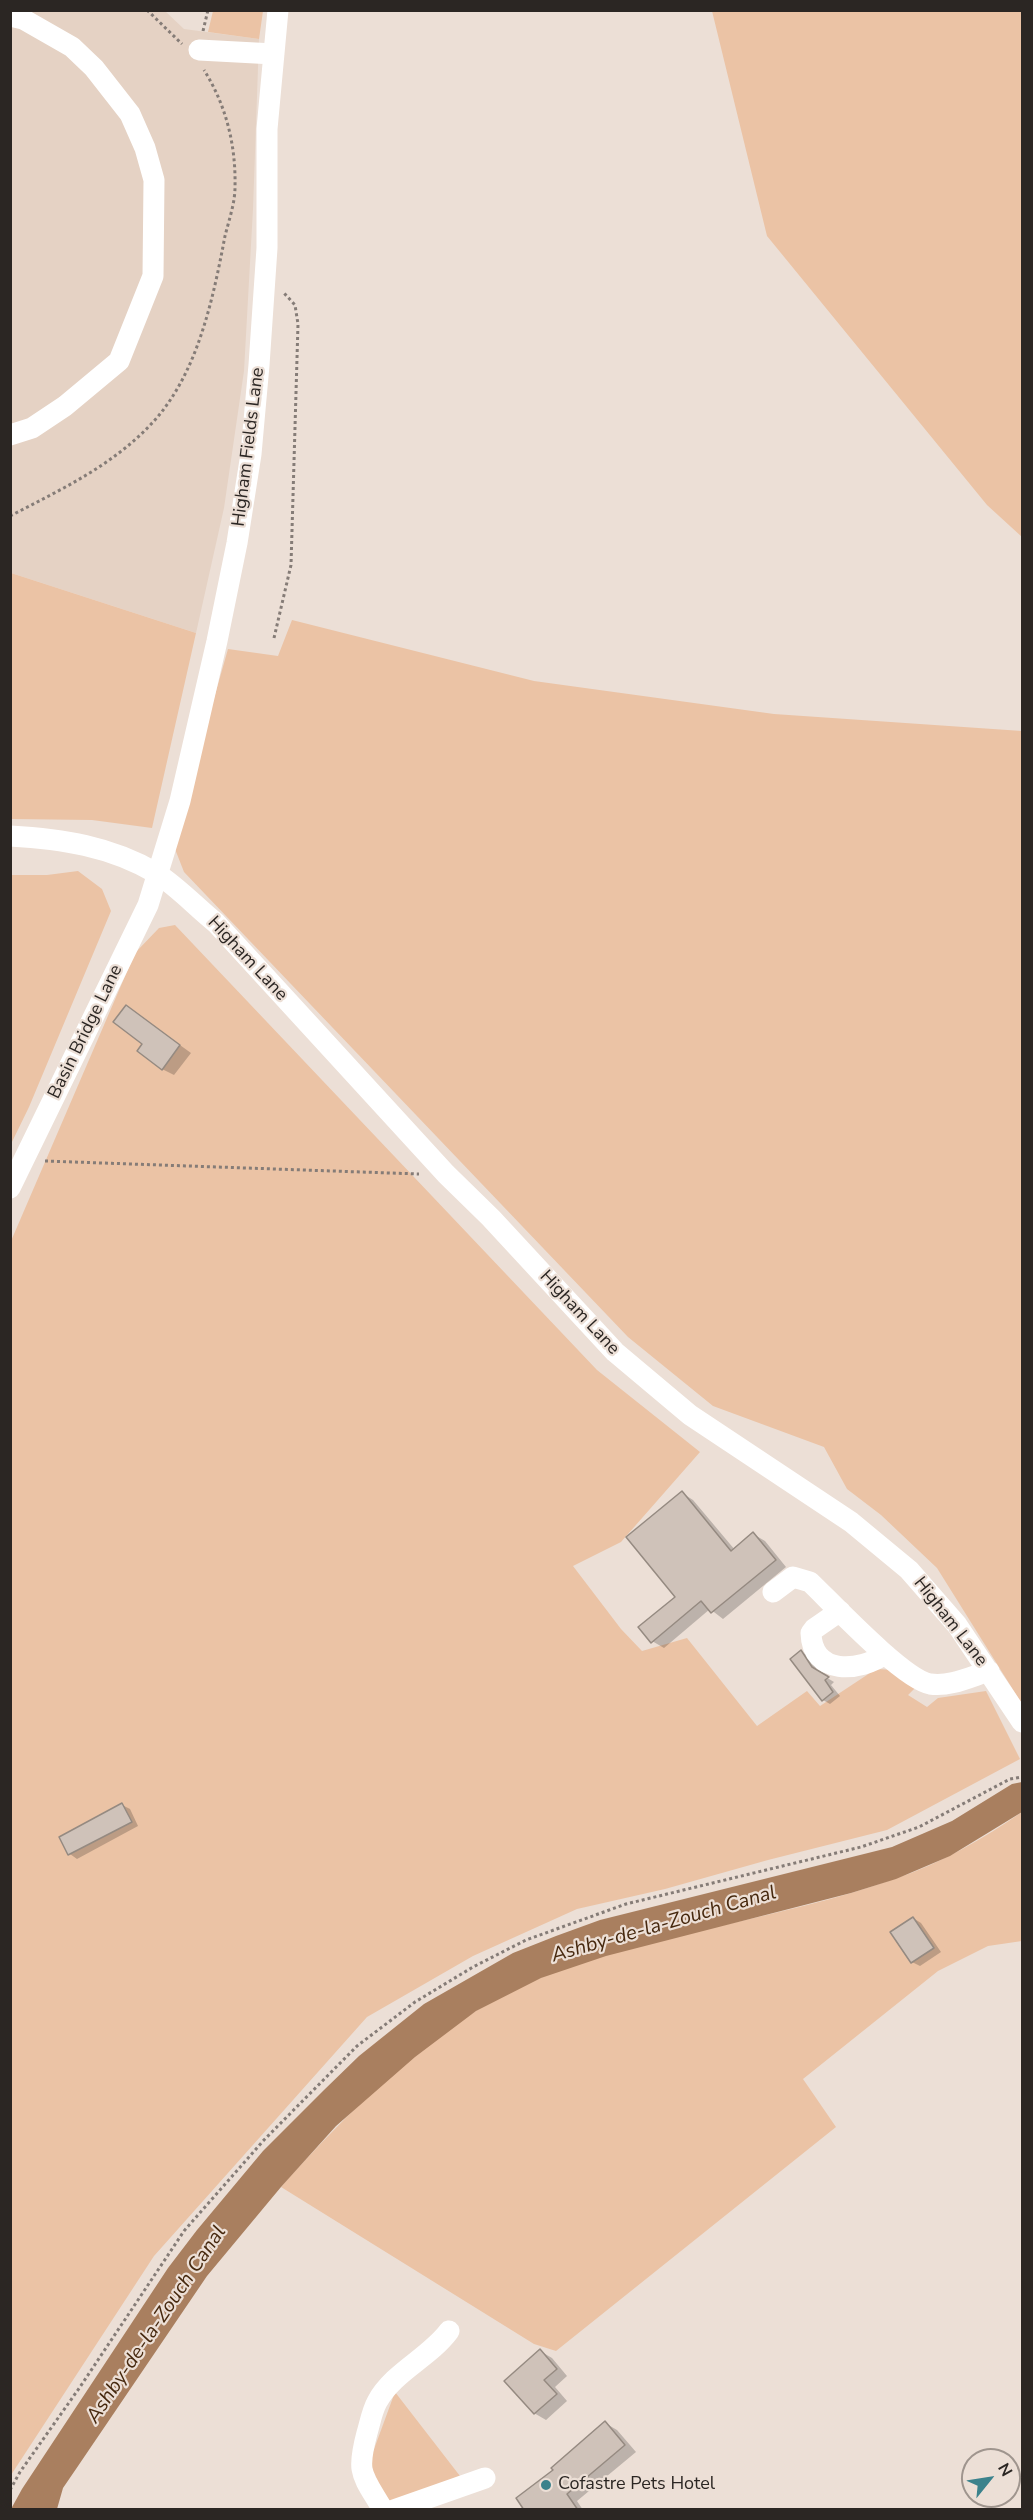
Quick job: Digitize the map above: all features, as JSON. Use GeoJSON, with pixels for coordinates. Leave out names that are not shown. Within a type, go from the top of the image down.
{"type":"FeatureCollection","features":[{"type":"Feature","properties":{"kind":"street","name":"Higham Fields Lane"},"geometry":{"type":"LineString","coordinates":[[157,874],[180,801],[225,606],[251,454],[265,287],[267,129],[278,10]]}},
{"type":"Feature","properties":{"kind":"street"},"geometry":{"type":"LineString","coordinates":[[10,16],[23,19],[72,47],[94,68],[130,114],[145,148],[154,180],[153,276],[119,361],[65,406],[32,428],[10,435]]}},
{"type":"Feature","properties":{"kind":"street"},"geometry":{"type":"LineString","coordinates":[[199,50],[274,54]]}},
{"type":"Feature","properties":{"kind":"street","name":"Higham Lane"},"geometry":{"type":"LineString","coordinates":[[10,836],[68,841],[106,850],[157,874],[216,923],[446,1174],[491,1218],[615,1352],[690,1415],[851,1522],[909,1570],[957,1625],[1023,1722]]}},
{"type":"Feature","properties":{"kind":"street","name":"Basin Bridge Lane"},"geometry":{"type":"LineString","coordinates":[[10,1188],[148,905],[157,874]]}},
{"type":"Feature","properties":{"kind":"street"},"geometry":{"type":"LineString","coordinates":[[773,1592],[793,1577],[810,1582],[885,1654],[928,1684],[950,1683],[989,1671]]}},
{"type":"Feature","properties":{"kind":"street"},"geometry":{"type":"LineString","coordinates":[[840,1611],[814,1629],[811,1634],[814,1649],[819,1655],[836,1666],[850,1667],[867,1665],[885,1654]]}},
{"type":"Feature","properties":{"kind":"street"},"geometry":{"type":"LineString","coordinates":[[382,2510],[364,2477],[360,2463],[374,2408],[383,2392],[436,2348],[449,2331]]}},
{"type":"Feature","properties":{"kind":"street"},"geometry":{"type":"LineString","coordinates":[[394,2510],[485,2478]]}},
{"type":"Feature","properties":{"kind":"path"},"geometry":{"type":"LineString","coordinates":[[265,287],[285,293],[295,305],[298,324],[291,565],[274,638]]}},
{"type":"Feature","properties":{"kind":"path"},"geometry":{"type":"LineString","coordinates":[[22,1160],[446,1174]]}},
{"type":"Feature","properties":{"kind":"path"},"geometry":{"type":"LineString","coordinates":[[10,2490],[184,2231],[263,2140],[357,2046],[415,2002],[473,1967],[526,1940],[626,1904],[861,1847],[919,1827],[1010,1779],[1023,1777]]}},
{"type":"Feature","properties":{"kind":"shaded area"},"geometry":{"type":"Polygon","coordinates":[[[11,11],[165,11],[184,29],[259,39],[244,371],[224,508],[196,633],[11,573],[11,11]]]}},
{"type":"Feature","properties":{"kind":"shaded area"},"geometry":{"type":"Polygon","coordinates":[[[213,11],[263,11],[259,39],[208,32],[213,11]]]}},
{"type":"Feature","properties":{"kind":"shaded area"},"geometry":{"type":"Polygon","coordinates":[[[712,11],[1022,11],[1022,537],[987,505],[767,236],[712,11]]]}},
{"type":"Feature","properties":{"kind":"shaded area"},"geometry":{"type":"Polygon","coordinates":[[[11,573],[196,633],[152,828],[92,820],[11,819],[11,573]]]}},
{"type":"Feature","properties":{"kind":"shaded area"},"geometry":{"type":"Polygon","coordinates":[[[292,620],[534,681],[774,714],[1022,731],[1022,1704],[937,1568],[881,1515],[847,1489],[824,1447],[713,1406],[628,1337],[184,872],[175,849],[180,818],[228,649],[278,656],[292,620]]]}},
{"type":"Feature","properties":{"kind":"shaded area"},"geometry":{"type":"Polygon","coordinates":[[[78,871],[102,889],[111,911],[29,1107],[11,1144],[11,875],[47,875],[78,871]]]}},
{"type":"Feature","properties":{"kind":"shaded area"},"geometry":{"type":"Polygon","coordinates":[[[175,925],[597,1370],[700,1452],[621,1542],[573,1566],[621,1629],[642,1651],[687,1638],[757,1726],[807,1691],[820,1706],[876,1669],[895,1670],[917,1686],[908,1695],[927,1707],[938,1698],[986,1691],[1020,1759],[887,1830],[665,1889],[577,1909],[473,1956],[367,2017],[154,2256],[11,2475],[11,1241],[135,953],[159,928],[175,925]]]}},
{"type":"Feature","properties":{"kind":"shaded area"},"geometry":{"type":"Polygon","coordinates":[[[1022,1812],[1022,1941],[988,1946],[938,1971],[803,2079],[836,2127],[556,2351],[534,2344],[281,2187],[337,2127],[400,2068],[467,2016],[503,1995],[583,1962],[672,1937],[806,1905],[894,1879],[961,1850],[1022,1812]]]}},
{"type":"Feature","properties":{"kind":"shaded area"},"geometry":{"type":"Polygon","coordinates":[[[395,2392],[460,2476],[392,2504],[366,2471],[395,2392]]]}},
{"type":"Feature","properties":{"kind":"water","name":"Ashby-de-la-Zouch Canal"},"geometry":{"type":"Polygon","coordinates":[[[1022,1782],[1022,1812],[950,1856],[896,1879],[851,1893],[606,1956],[541,1978],[476,2011],[415,2057],[336,2126],[281,2187],[207,2276],[63,2488],[57,2509],[11,2509],[168,2268],[197,2230],[263,2151],[324,2090],[359,2056],[424,2004],[513,1953],[556,1936],[600,1920],[892,1847],[952,1821],[1012,1784],[1022,1782]]]}},
{"type":"Feature","properties":{"kind":"building"},"geometry":{"type":"Polygon","coordinates":[[[126,1005],[180,1045],[162,1070],[137,1051],[142,1044],[113,1022],[126,1005]]]}},
{"type":"Feature","properties":{"kind":"building"},"geometry":{"type":"Polygon","coordinates":[[[682,1491],[731,1551],[753,1532],[776,1560],[711,1613],[701,1601],[651,1643],[638,1627],[675,1597],[626,1537],[682,1491]]]}},
{"type":"Feature","properties":{"kind":"building"},"geometry":{"type":"Polygon","coordinates":[[[801,1650],[812,1667],[829,1677],[825,1680],[833,1692],[822,1701],[790,1659],[801,1650]]]}},
{"type":"Feature","properties":{"kind":"building"},"geometry":{"type":"Polygon","coordinates":[[[122,1803],[132,1822],[68,1855],[59,1837],[122,1803]]]}},
{"type":"Feature","properties":{"kind":"building"},"geometry":{"type":"Polygon","coordinates":[[[913,1917],[934,1948],[911,1963],[890,1932],[913,1917]]]}},
{"type":"Feature","properties":{"kind":"building"},"geometry":{"type":"Polygon","coordinates":[[[540,2349],[557,2369],[544,2380],[557,2394],[534,2414],[504,2381],[540,2349]]]}},
{"type":"Feature","properties":{"kind":"building"},"geometry":{"type":"Polygon","coordinates":[[[605,2421],[625,2445],[567,2494],[578,2510],[524,2510],[516,2498],[553,2470],[551,2468],[605,2421]]]}},
{"type":"Feature","properties":{"kind":"place","name":"Cofastre Pets Hotel"},"geometry":{"type":"Point","coordinates":[546,2485]}}]}
